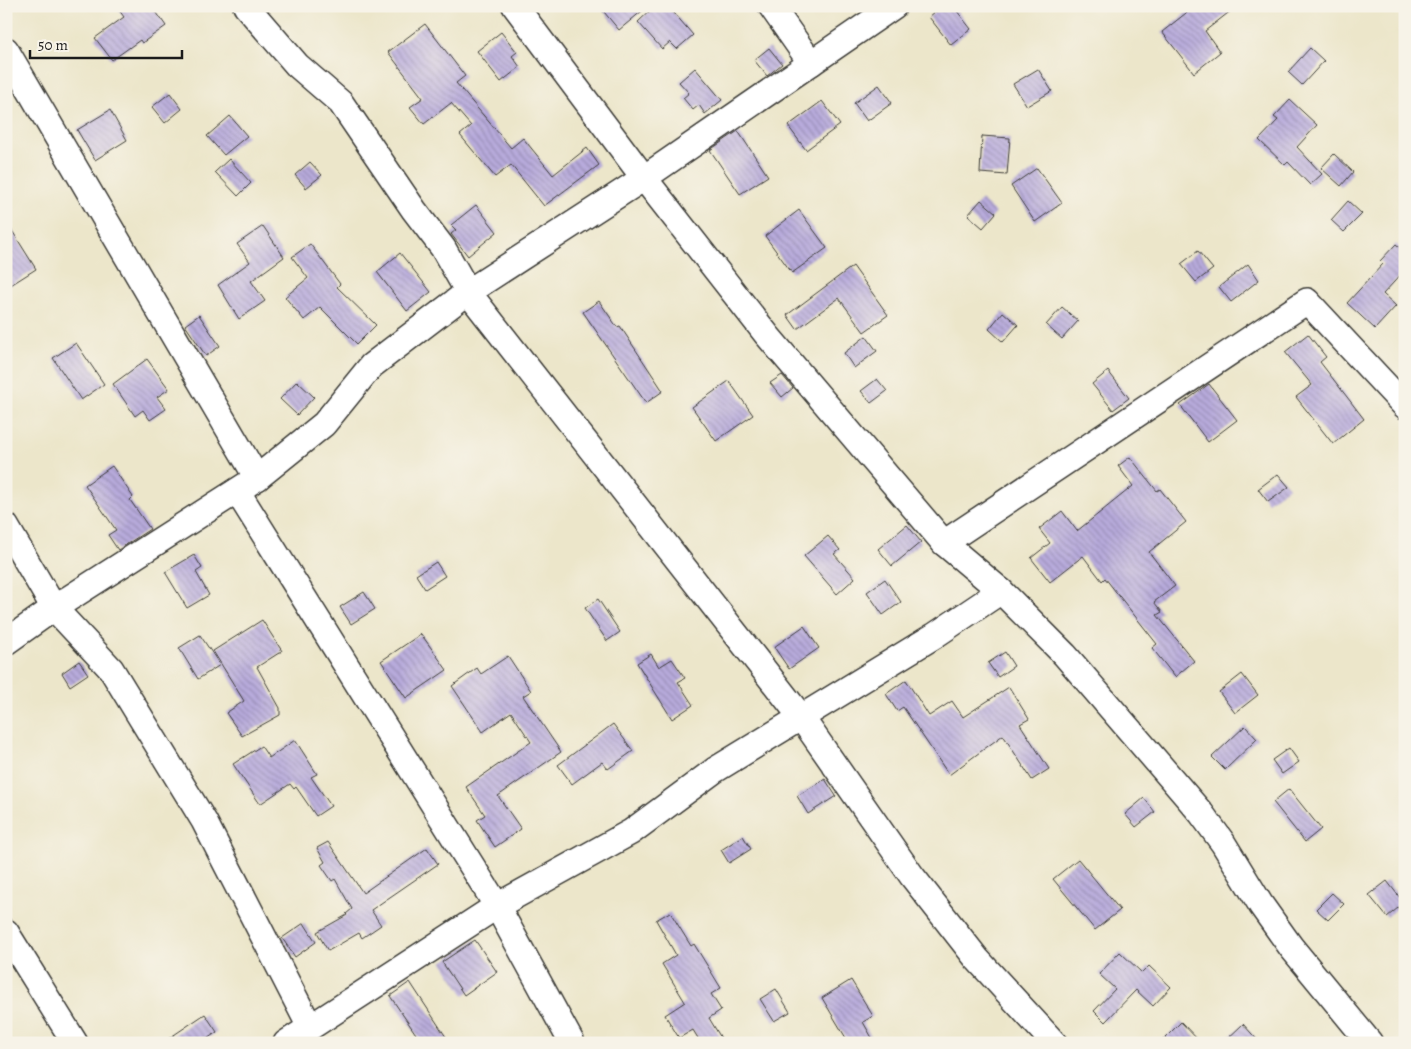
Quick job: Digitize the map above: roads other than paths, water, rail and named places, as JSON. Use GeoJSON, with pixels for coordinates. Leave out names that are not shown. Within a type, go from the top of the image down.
{"type":"FeatureCollection","features":[{"type":"Feature","properties":{"kind":"street"},"geometry":{"type":"LineString","coordinates":[[246,6],[297,65],[341,103],[409,203],[443,248],[468,292],[801,717],[912,876],[978,959],[1054,1043]]}},
{"type":"Feature","properties":{"kind":"street"},"geometry":{"type":"LineString","coordinates":[[514,6],[644,178],[767,335],[944,543],[1001,591],[1065,655],[1201,813],[1223,843],[1261,905],[1291,947],[1370,1043]]}},
{"type":"Feature","properties":{"kind":"street"},"geometry":{"type":"LineString","coordinates":[[771,6],[811,63]]}},
{"type":"Feature","properties":{"kind":"street"},"geometry":{"type":"LineString","coordinates":[[6,642],[54,608],[247,484],[324,424],[371,366],[468,292],[644,178],[894,6]]}},
{"type":"Feature","properties":{"kind":"street"},"geometry":{"type":"LineString","coordinates":[[6,50],[247,484],[497,906],[572,1043]]}},
{"type":"Feature","properties":{"kind":"street"},"geometry":{"type":"LineString","coordinates":[[944,543],[1306,301],[1403,401]]}},
{"type":"Feature","properties":{"kind":"street"},"geometry":{"type":"LineString","coordinates":[[6,526],[54,608],[116,677],[204,822],[310,1027]]}},
{"type":"Feature","properties":{"kind":"street"},"geometry":{"type":"LineString","coordinates":[[286,1043],[497,906],[631,832],[715,770],[934,636],[1001,591]]}},
{"type":"Feature","properties":{"kind":"street"},"geometry":{"type":"LineString","coordinates":[[6,932],[75,1043]]}}]}
